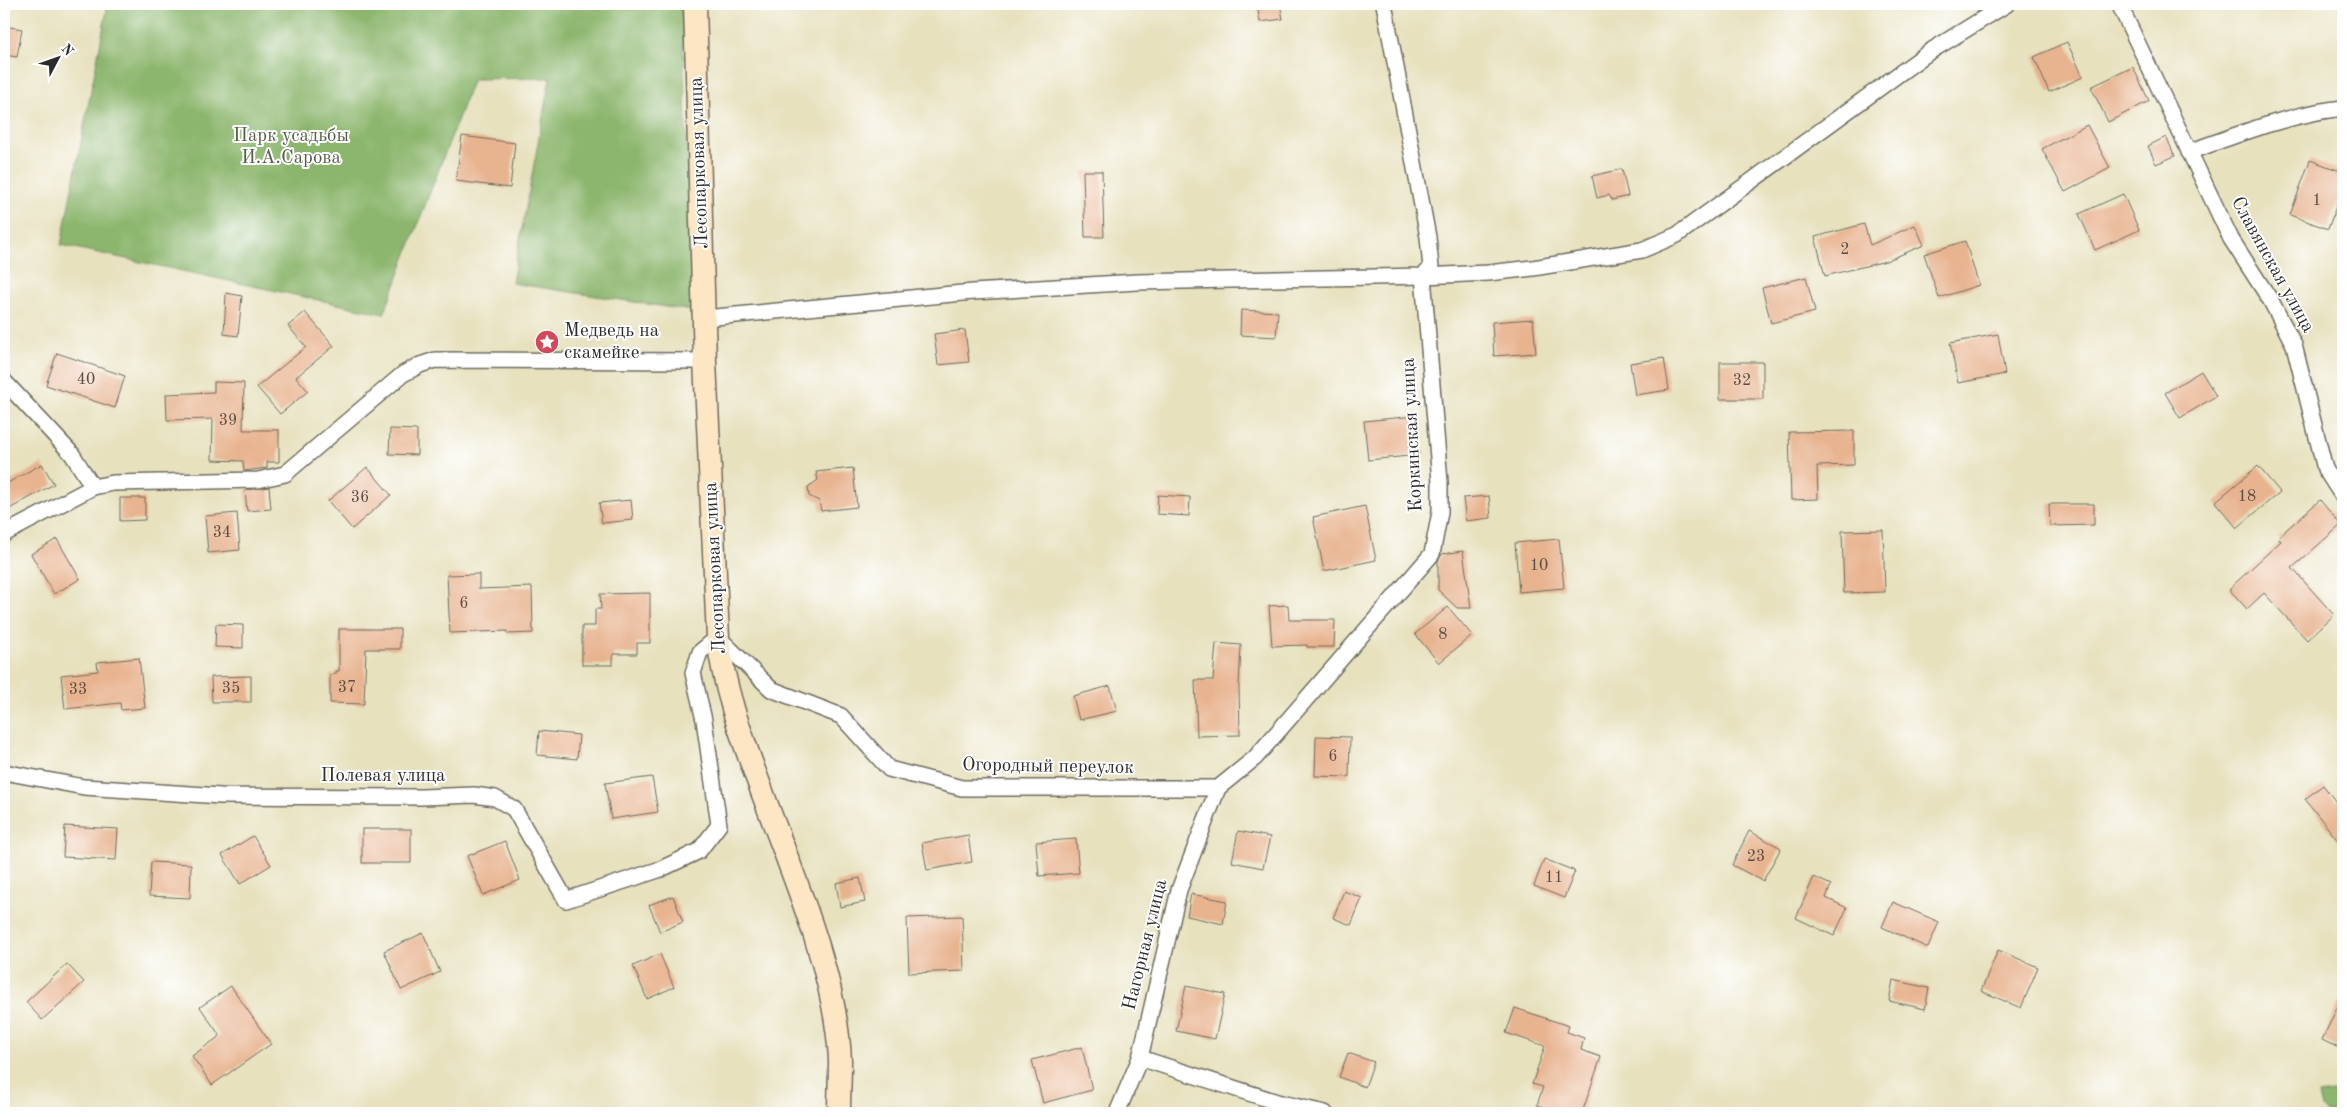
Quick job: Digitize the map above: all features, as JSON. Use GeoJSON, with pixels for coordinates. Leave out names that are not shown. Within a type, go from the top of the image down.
{"type":"FeatureCollection","features":[{"type":"Feature","properties":{"kind":"street","name":"Лесопарковая улица"},"geometry":{"type":"LineString","coordinates":[[695,4],[705,361],[718,637],[722,671],[739,728],[809,920],[825,974],[840,1059],[839,1113]]}},
{"type":"Feature","properties":{"kind":"street","name":"Коркинская улица"},"geometry":{"type":"LineString","coordinates":[[1218,788],[1254,758],[1432,554],[1440,512],[1440,482],[1423,276],[1430,268],[1428,237],[1384,4]]}},
{"type":"Feature","properties":{"kind":"street"},"geometry":{"type":"LineString","coordinates":[[705,318],[973,292],[1128,282],[1423,276],[1533,268],[1642,250],[1677,235],[1929,52],[2007,4]]}},
{"type":"Feature","properties":{"kind":"street","name":"Славянская улица"},"geometry":{"type":"LineString","coordinates":[[2119,4],[2231,239],[2270,301],[2294,345],[2326,469],[2343,498]]}},
{"type":"Feature","properties":{"kind":"street"},"geometry":{"type":"LineString","coordinates":[[2189,152],[2264,125],[2316,111],[2343,108]]}},
{"type":"Feature","properties":{"kind":"street"},"geometry":{"type":"LineString","coordinates":[[4,534],[92,486],[113,483],[258,480],[285,474],[403,374],[435,360],[705,361]]}},
{"type":"Feature","properties":{"kind":"street"},"geometry":{"type":"LineString","coordinates":[[4,381],[72,454],[92,486]]}},
{"type":"Feature","properties":{"kind":"street","name":"Огородный переулок"},"geometry":{"type":"LineString","coordinates":[[718,637],[771,689],[841,716],[889,769],[962,788],[1218,788]]}},
{"type":"Feature","properties":{"kind":"street","name":"Полевая улица"},"geometry":{"type":"LineString","coordinates":[[4,772],[84,786],[221,796],[422,797],[474,795],[495,798],[514,809],[566,900],[661,869],[699,851],[719,825],[706,728],[693,673],[700,652],[718,637]]}},
{"type":"Feature","properties":{"kind":"street","name":"Нагорная улица"},"geometry":{"type":"LineString","coordinates":[[1117,1113],[1140,1058],[1179,890],[1218,788]]}},
{"type":"Feature","properties":{"kind":"street"},"geometry":{"type":"LineString","coordinates":[[1140,1058],[1278,1102],[1325,1113]]}},
{"type":"Feature","properties":{"kind":"green space","name":"Парк усадьбы И.А.Сарова"},"geometry":{"type":"Polygon","coordinates":[[[108,4],[682,4],[692,311],[512,283],[550,78],[473,79],[384,314],[61,245],[108,4]]]}},
{"type":"Feature","properties":{"kind":"green space"},"geometry":{"type":"Polygon","coordinates":[[[2331,1092],[2343,1094],[2343,1113],[2325,1113],[2321,1109],[2318,1094],[2331,1092]]]}},
{"type":"Feature","properties":{"kind":"building"},"geometry":{"type":"Polygon","coordinates":[[[1257,4],[1280,4],[1283,19],[1260,22],[1257,4]]]}},
{"type":"Feature","properties":{"kind":"building"},"geometry":{"type":"Polygon","coordinates":[[[4,26],[22,29],[17,57],[4,55],[4,26]]]}},
{"type":"Feature","properties":{"kind":"building"},"geometry":{"type":"Polygon","coordinates":[[[2067,42],[2083,77],[2049,92],[2034,57],[2067,42]]]}},
{"type":"Feature","properties":{"kind":"building"},"geometry":{"type":"Polygon","coordinates":[[[2133,67],[2149,101],[2108,122],[2091,87],[2133,67]]]}},
{"type":"Feature","properties":{"kind":"building"},"geometry":{"type":"Polygon","coordinates":[[[2087,125],[2110,168],[2065,192],[2042,149],[2087,125]]]}},
{"type":"Feature","properties":{"kind":"building"},"geometry":{"type":"Polygon","coordinates":[[[462,136],[515,143],[510,188],[456,181],[462,136]]]}},
{"type":"Feature","properties":{"kind":"building"},"geometry":{"type":"Polygon","coordinates":[[[2166,137],[2175,156],[2156,164],[2148,146],[2166,137]]]}},
{"type":"Feature","properties":{"kind":"building"},"geometry":{"type":"Polygon","coordinates":[[[2310,160],[2343,172],[2343,187],[2328,229],[2290,215],[2310,160]]]}},
{"type":"Feature","properties":{"kind":"building"},"geometry":{"type":"Polygon","coordinates":[[[1622,169],[1628,196],[1612,200],[1609,195],[1597,198],[1592,176],[1622,169]]]}},
{"type":"Feature","properties":{"kind":"building"},"geometry":{"type":"Polygon","coordinates":[[[1083,171],[1102,171],[1104,237],[1085,237],[1083,171]]]}},
{"type":"Feature","properties":{"kind":"building"},"geometry":{"type":"Polygon","coordinates":[[[2123,194],[2139,230],[2095,250],[2079,214],[2123,194]]]}},
{"type":"Feature","properties":{"kind":"building"},"geometry":{"type":"Polygon","coordinates":[[[1864,224],[1870,245],[1915,225],[1924,245],[1886,261],[1825,276],[1815,237],[1864,224]]]}},
{"type":"Feature","properties":{"kind":"building"},"geometry":{"type":"Polygon","coordinates":[[[1965,241],[1979,285],[1939,298],[1924,254],[1965,241]]]}},
{"type":"Feature","properties":{"kind":"building"},"geometry":{"type":"Polygon","coordinates":[[[1806,277],[1815,312],[1771,323],[1762,288],[1806,277]]]}},
{"type":"Feature","properties":{"kind":"building"},"geometry":{"type":"Polygon","coordinates":[[[226,293],[242,296],[238,336],[224,334],[226,293]]]}},
{"type":"Feature","properties":{"kind":"building"},"geometry":{"type":"Polygon","coordinates":[[[1241,310],[1278,312],[1276,337],[1240,335],[1241,310]]]}},
{"type":"Feature","properties":{"kind":"building"},"geometry":{"type":"Polygon","coordinates":[[[305,312],[334,346],[296,377],[308,391],[280,414],[257,387],[306,347],[288,326],[305,312]]]}},
{"type":"Feature","properties":{"kind":"building"},"geometry":{"type":"Polygon","coordinates":[[[1533,319],[1536,353],[1494,356],[1492,322],[1533,319]]]}},
{"type":"Feature","properties":{"kind":"building"},"geometry":{"type":"Polygon","coordinates":[[[965,330],[969,362],[938,365],[934,334],[965,330]]]}},
{"type":"Feature","properties":{"kind":"building"},"geometry":{"type":"Polygon","coordinates":[[[1998,334],[2005,374],[1958,383],[1950,343],[1998,334]]]}},
{"type":"Feature","properties":{"kind":"building"},"geometry":{"type":"Polygon","coordinates":[[[57,353],[125,376],[115,408],[46,385],[57,353]]]}},
{"type":"Feature","properties":{"kind":"building"},"geometry":{"type":"Polygon","coordinates":[[[1664,358],[1669,390],[1635,395],[1630,363],[1664,358]]]}},
{"type":"Feature","properties":{"kind":"building"},"geometry":{"type":"Polygon","coordinates":[[[1720,362],[1763,362],[1763,399],[1720,399],[1720,362]]]}},
{"type":"Feature","properties":{"kind":"building"},"geometry":{"type":"Polygon","coordinates":[[[2201,371],[2216,396],[2180,418],[2165,393],[2201,371]]]}},
{"type":"Feature","properties":{"kind":"building"},"geometry":{"type":"Polygon","coordinates":[[[214,382],[244,383],[243,430],[279,430],[279,462],[267,462],[267,468],[244,471],[243,461],[212,460],[213,419],[167,420],[166,394],[214,392],[214,382]]]}},
{"type":"Feature","properties":{"kind":"building"},"geometry":{"type":"Polygon","coordinates":[[[1415,416],[1419,455],[1368,460],[1364,421],[1415,416]]]}},
{"type":"Feature","properties":{"kind":"building"},"geometry":{"type":"Polygon","coordinates":[[[390,429],[417,430],[417,455],[389,454],[390,429]]]}},
{"type":"Feature","properties":{"kind":"building"},"geometry":{"type":"Polygon","coordinates":[[[1854,431],[1854,465],[1817,466],[1818,499],[1791,500],[1789,432],[1854,431]]]}},
{"type":"Feature","properties":{"kind":"building"},"geometry":{"type":"Polygon","coordinates":[[[42,464],[54,484],[4,512],[4,485],[42,464]]]}},
{"type":"Feature","properties":{"kind":"building"},"geometry":{"type":"Polygon","coordinates":[[[2258,466],[2280,492],[2237,528],[2215,502],[2258,466]]]}},
{"type":"Feature","properties":{"kind":"building"},"geometry":{"type":"Polygon","coordinates":[[[367,467],[391,495],[352,529],[328,501],[367,467]]]}},
{"type":"Feature","properties":{"kind":"building"},"geometry":{"type":"Polygon","coordinates":[[[853,468],[857,507],[821,511],[819,501],[809,496],[808,487],[818,480],[816,472],[853,468]]]}},
{"type":"Feature","properties":{"kind":"building"},"geometry":{"type":"Polygon","coordinates":[[[269,487],[271,509],[247,511],[245,490],[269,487]]]}},
{"type":"Feature","properties":{"kind":"building"},"geometry":{"type":"Polygon","coordinates":[[[1158,495],[1190,497],[1189,516],[1157,514],[1158,495]]]}},
{"type":"Feature","properties":{"kind":"building"},"geometry":{"type":"Polygon","coordinates":[[[1489,496],[1491,518],[1466,521],[1463,498],[1489,496]]]}},
{"type":"Feature","properties":{"kind":"building"},"geometry":{"type":"Polygon","coordinates":[[[120,498],[145,498],[145,520],[120,521],[120,498]]]}},
{"type":"Feature","properties":{"kind":"building"},"geometry":{"type":"Polygon","coordinates":[[[631,500],[633,520],[602,523],[599,503],[631,500]]]}},
{"type":"Feature","properties":{"kind":"building"},"geometry":{"type":"Polygon","coordinates":[[[2320,500],[2341,525],[2292,568],[2334,615],[2307,640],[2264,593],[2247,609],[2229,589],[2281,541],[2278,537],[2320,500]]]}},
{"type":"Feature","properties":{"kind":"building"},"geometry":{"type":"Polygon","coordinates":[[[2049,504],[2094,504],[2094,525],[2050,526],[2049,504]]]}},
{"type":"Feature","properties":{"kind":"building"},"geometry":{"type":"Polygon","coordinates":[[[1365,506],[1376,560],[1324,571],[1313,517],[1365,506]]]}},
{"type":"Feature","properties":{"kind":"building"},"geometry":{"type":"Polygon","coordinates":[[[237,513],[240,550],[208,553],[205,516],[237,513]]]}},
{"type":"Feature","properties":{"kind":"building"},"geometry":{"type":"Polygon","coordinates":[[[1883,530],[1885,592],[1844,593],[1842,531],[1883,530]]]}},
{"type":"Feature","properties":{"kind":"building"},"geometry":{"type":"Polygon","coordinates":[[[57,539],[80,579],[54,594],[31,554],[57,539]]]}},
{"type":"Feature","properties":{"kind":"building"},"geometry":{"type":"Polygon","coordinates":[[[1559,539],[1564,588],[1519,592],[1515,543],[1559,539]]]}},
{"type":"Feature","properties":{"kind":"building"},"geometry":{"type":"Polygon","coordinates":[[[1463,551],[1471,608],[1457,608],[1438,590],[1438,561],[1442,554],[1463,551]]]}},
{"type":"Feature","properties":{"kind":"building"},"geometry":{"type":"Polygon","coordinates":[[[479,574],[479,589],[532,587],[533,633],[507,634],[507,631],[450,633],[447,575],[479,574]]]}},
{"type":"Feature","properties":{"kind":"building"},"geometry":{"type":"Polygon","coordinates":[[[650,593],[650,643],[637,643],[637,654],[613,654],[613,665],[582,665],[582,626],[595,626],[595,609],[601,609],[600,594],[650,593]]]}},
{"type":"Feature","properties":{"kind":"building"},"geometry":{"type":"Polygon","coordinates":[[[1288,605],[1289,620],[1335,620],[1334,647],[1307,647],[1307,645],[1272,646],[1269,606],[1288,605]]]}},
{"type":"Feature","properties":{"kind":"building"},"geometry":{"type":"Polygon","coordinates":[[[1448,607],[1472,635],[1439,663],[1415,634],[1448,607]]]}},
{"type":"Feature","properties":{"kind":"building"},"geometry":{"type":"Polygon","coordinates":[[[216,624],[243,625],[243,648],[215,647],[216,624]]]}},
{"type":"Feature","properties":{"kind":"building"},"geometry":{"type":"Polygon","coordinates":[[[339,629],[400,629],[400,649],[366,649],[364,704],[330,703],[330,675],[336,674],[336,671],[339,671],[339,629]]]}},
{"type":"Feature","properties":{"kind":"building"},"geometry":{"type":"Polygon","coordinates":[[[1216,643],[1241,645],[1239,687],[1240,735],[1197,736],[1195,680],[1213,680],[1216,643]]]}},
{"type":"Feature","properties":{"kind":"building"},"geometry":{"type":"Polygon","coordinates":[[[139,658],[145,708],[121,710],[120,703],[65,709],[61,675],[98,671],[97,662],[139,658]]]}},
{"type":"Feature","properties":{"kind":"building"},"geometry":{"type":"Polygon","coordinates":[[[251,676],[251,702],[212,702],[211,677],[251,676]]]}},
{"type":"Feature","properties":{"kind":"building"},"geometry":{"type":"Polygon","coordinates":[[[1110,686],[1117,711],[1079,720],[1073,696],[1110,686]]]}},
{"type":"Feature","properties":{"kind":"building"},"geometry":{"type":"Polygon","coordinates":[[[539,731],[579,735],[577,759],[537,755],[539,731]]]}},
{"type":"Feature","properties":{"kind":"building"},"geometry":{"type":"Polygon","coordinates":[[[1316,736],[1350,737],[1349,777],[1315,776],[1316,736]]]}},
{"type":"Feature","properties":{"kind":"building"},"geometry":{"type":"Polygon","coordinates":[[[652,777],[658,812],[611,819],[605,783],[652,777]]]}},
{"type":"Feature","properties":{"kind":"building"},"geometry":{"type":"Polygon","coordinates":[[[2323,785],[2336,802],[2343,796],[2343,847],[2305,799],[2323,785]]]}},
{"type":"Feature","properties":{"kind":"building"},"geometry":{"type":"Polygon","coordinates":[[[65,826],[118,829],[116,860],[63,857],[65,826]]]}},
{"type":"Feature","properties":{"kind":"building"},"geometry":{"type":"Polygon","coordinates":[[[362,829],[411,829],[411,863],[362,863],[362,829]]]}},
{"type":"Feature","properties":{"kind":"building"},"geometry":{"type":"Polygon","coordinates":[[[1238,831],[1270,837],[1263,868],[1232,862],[1238,831]]]}},
{"type":"Feature","properties":{"kind":"building"},"geometry":{"type":"Polygon","coordinates":[[[1749,831],[1781,848],[1763,881],[1732,865],[1749,831]]]}},
{"type":"Feature","properties":{"kind":"building"},"geometry":{"type":"Polygon","coordinates":[[[968,835],[972,862],[927,870],[922,843],[968,835]]]}},
{"type":"Feature","properties":{"kind":"building"},"geometry":{"type":"Polygon","coordinates":[[[253,836],[271,865],[240,884],[222,855],[253,836]]]}},
{"type":"Feature","properties":{"kind":"building"},"geometry":{"type":"Polygon","coordinates":[[[1076,839],[1079,873],[1039,876],[1036,842],[1076,839]]]}},
{"type":"Feature","properties":{"kind":"building"},"geometry":{"type":"Polygon","coordinates":[[[505,841],[520,880],[483,895],[467,856],[505,841]]]}},
{"type":"Feature","properties":{"kind":"building"},"geometry":{"type":"Polygon","coordinates":[[[1544,859],[1575,871],[1564,898],[1534,886],[1544,859]]]}},
{"type":"Feature","properties":{"kind":"building"},"geometry":{"type":"Polygon","coordinates":[[[151,862],[191,864],[190,898],[149,896],[151,862]]]}},
{"type":"Feature","properties":{"kind":"building"},"geometry":{"type":"Polygon","coordinates":[[[1814,877],[1831,885],[1826,898],[1847,908],[1834,936],[1796,918],[1814,877]]]}},
{"type":"Feature","properties":{"kind":"building"},"geometry":{"type":"Polygon","coordinates":[[[860,878],[865,902],[840,907],[836,883],[860,878]]]}},
{"type":"Feature","properties":{"kind":"building"},"geometry":{"type":"Polygon","coordinates":[[[1344,891],[1362,898],[1351,925],[1333,918],[1344,891]]]}},
{"type":"Feature","properties":{"kind":"building"},"geometry":{"type":"Polygon","coordinates":[[[1191,894],[1227,901],[1223,924],[1187,916],[1191,894]]]}},
{"type":"Feature","properties":{"kind":"building"},"geometry":{"type":"Polygon","coordinates":[[[673,896],[683,922],[660,932],[649,905],[673,896]]]}},
{"type":"Feature","properties":{"kind":"building"},"geometry":{"type":"Polygon","coordinates":[[[1893,902],[1939,922],[1928,948],[1882,927],[1893,902]]]}},
{"type":"Feature","properties":{"kind":"building"},"geometry":{"type":"Polygon","coordinates":[[[962,916],[964,971],[909,973],[907,918],[962,916]]]}},
{"type":"Feature","properties":{"kind":"building"},"geometry":{"type":"Polygon","coordinates":[[[423,933],[440,972],[401,990],[384,951],[423,933]]]}},
{"type":"Feature","properties":{"kind":"building"},"geometry":{"type":"Polygon","coordinates":[[[1998,950],[2038,967],[2021,1008],[1981,991],[1998,950]]]}},
{"type":"Feature","properties":{"kind":"building"},"geometry":{"type":"Polygon","coordinates":[[[660,954],[674,987],[647,999],[633,966],[660,954]]]}},
{"type":"Feature","properties":{"kind":"building"},"geometry":{"type":"Polygon","coordinates":[[[67,964],[84,982],[42,1020],[26,1002],[67,964]]]}},
{"type":"Feature","properties":{"kind":"building"},"geometry":{"type":"Polygon","coordinates":[[[1893,980],[1929,988],[1925,1009],[1889,1001],[1893,980]]]}},
{"type":"Feature","properties":{"kind":"building"},"geometry":{"type":"Polygon","coordinates":[[[231,986],[271,1044],[212,1085],[192,1056],[220,1036],[200,1007],[231,986]]]}},
{"type":"Feature","properties":{"kind":"building"},"geometry":{"type":"Polygon","coordinates":[[[1186,986],[1225,994],[1215,1039],[1176,1031],[1186,986]]]}},
{"type":"Feature","properties":{"kind":"building"},"geometry":{"type":"Polygon","coordinates":[[[2343,995],[2343,1050],[2322,1040],[2343,995]]]}},
{"type":"Feature","properties":{"kind":"building"},"geometry":{"type":"Polygon","coordinates":[[[1515,1008],[1569,1026],[1567,1032],[1584,1038],[1581,1050],[1601,1057],[1582,1113],[1563,1113],[1537,1105],[1543,1087],[1532,1084],[1545,1046],[1506,1033],[1515,1008]]]}},
{"type":"Feature","properties":{"kind":"building"},"geometry":{"type":"Polygon","coordinates":[[[1082,1047],[1092,1090],[1043,1103],[1032,1060],[1082,1047]]]}},
{"type":"Feature","properties":{"kind":"building"},"geometry":{"type":"Polygon","coordinates":[[[1348,1053],[1374,1062],[1365,1087],[1339,1077],[1348,1053]]]}},
{"type":"Feature","properties":{"kind":"place","name":"Медведь на скамейке"},"geometry":{"type":"Point","coordinates":[547,342]}}]}
